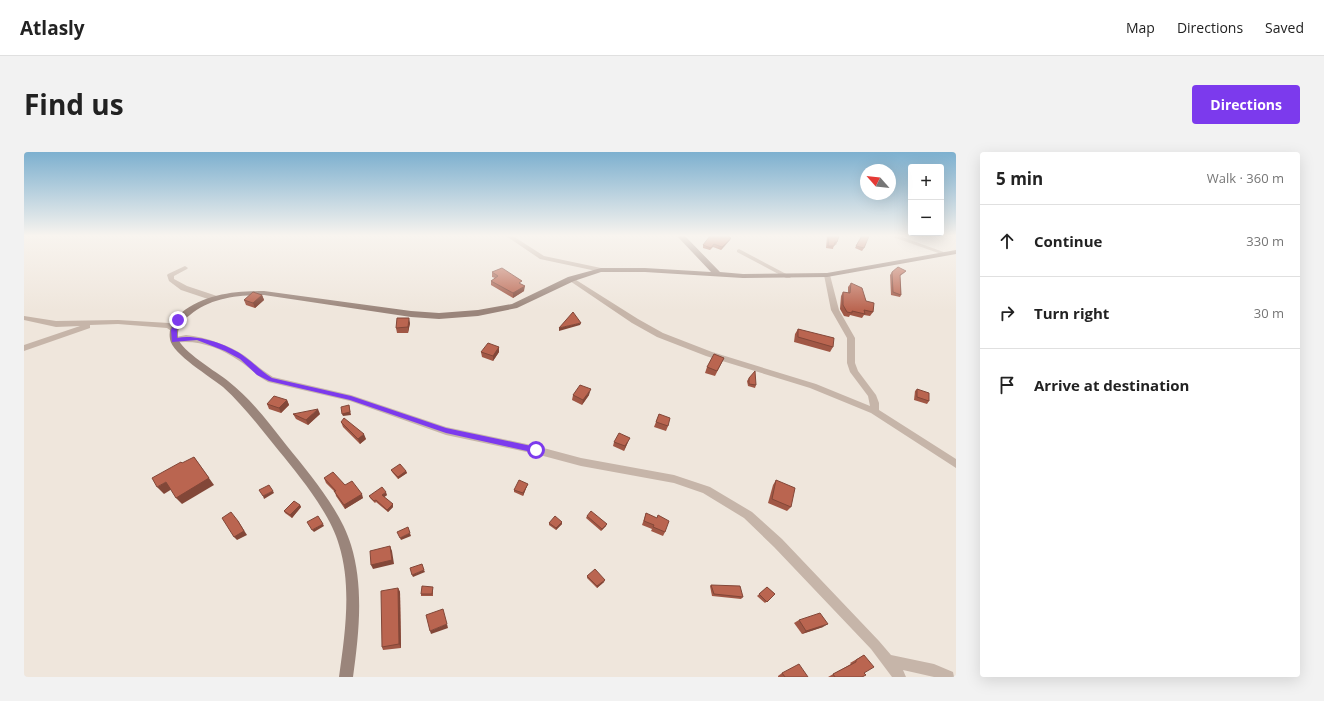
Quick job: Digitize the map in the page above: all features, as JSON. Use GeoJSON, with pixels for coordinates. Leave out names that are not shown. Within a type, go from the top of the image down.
{"type":"FeatureCollection","features":[{"type":"Feature","properties":{"kind":"main road"},"geometry":{"type":"LineString","coordinates":[[704,260],[717,274]]}},
{"type":"Feature","properties":{"kind":"main road"},"geometry":{"type":"LineString","coordinates":[[346,677],[352,621],[352,577],[346,546],[331,513],[310,482],[246,404],[219,378],[183,352],[174,340],[174,330],[183,315],[195,306],[214,298],[248,293],[264,293],[411,314],[439,316],[478,313],[514,306],[571,278],[601,270],[645,270],[788,277],[827,275],[909,260]]}},
{"type":"Feature","properties":{"kind":"street"},"geometry":{"type":"LineString","coordinates":[[554,260],[601,270]]}},
{"type":"Feature","properties":{"kind":"street"},"geometry":{"type":"LineString","coordinates":[[757,260],[788,277]]}},
{"type":"Feature","properties":{"kind":"street"},"geometry":{"type":"LineString","coordinates":[[185,268],[170,275],[171,280],[184,288],[214,298]]}},
{"type":"Feature","properties":{"kind":"street"},"geometry":{"type":"LineString","coordinates":[[827,275],[835,310],[850,338],[852,368],[872,395],[876,403],[874,411]]}},
{"type":"Feature","properties":{"kind":"street"},"geometry":{"type":"LineString","coordinates":[[571,278],[635,321],[660,335],[709,354],[813,386],[874,411],[956,464]]}},
{"type":"Feature","properties":{"kind":"street"},"geometry":{"type":"LineString","coordinates":[[24,318],[56,324],[118,322],[170,326],[174,330]]}},
{"type":"Feature","properties":{"kind":"street"},"geometry":{"type":"LineString","coordinates":[[24,348],[96,323]]}},
{"type":"Feature","properties":{"kind":"street"},"geometry":{"type":"LineString","coordinates":[[174,340],[193,338],[204,340],[236,353],[259,373],[271,380],[351,398],[446,430],[536,450],[581,462],[674,479],[706,490],[748,515],[773,538],[875,645],[900,677]]}},
{"type":"Feature","properties":{"kind":"street"},"geometry":{"type":"LineString","coordinates":[[889,661],[934,670],[948,677]]}},
{"type":"Feature","properties":{"kind":"building"},"geometry":{"type":"Polygon","coordinates":[[[898,267],[906,271],[900,275],[901,295],[893,292],[892,272],[898,267]]]}},
{"type":"Feature","properties":{"kind":"building"},"geometry":{"type":"Polygon","coordinates":[[[502,268],[522,281],[519,283],[525,286],[513,293],[491,281],[498,276],[492,272],[502,268]]]}},
{"type":"Feature","properties":{"kind":"building"},"geometry":{"type":"Polygon","coordinates":[[[851,283],[862,288],[866,301],[874,303],[873,312],[864,310],[865,314],[852,311],[852,313],[847,312],[843,305],[843,292],[850,293],[851,283]]]}},
{"type":"Feature","properties":{"kind":"building"},"geometry":{"type":"Polygon","coordinates":[[[253,292],[262,295],[253,303],[244,300],[253,292]]]}},
{"type":"Feature","properties":{"kind":"building"},"geometry":{"type":"Polygon","coordinates":[[[573,312],[581,323],[559,328],[573,312]]]}},
{"type":"Feature","properties":{"kind":"building"},"geometry":{"type":"Polygon","coordinates":[[[397,318],[409,318],[408,327],[396,328],[397,318]]]}},
{"type":"Feature","properties":{"kind":"building"},"geometry":{"type":"Polygon","coordinates":[[[798,329],[834,338],[833,347],[798,337],[798,329]]]}},
{"type":"Feature","properties":{"kind":"building"},"geometry":{"type":"Polygon","coordinates":[[[488,343],[499,347],[493,356],[481,352],[488,343]]]}},
{"type":"Feature","properties":{"kind":"building"},"geometry":{"type":"Polygon","coordinates":[[[714,354],[724,358],[717,371],[707,367],[714,354]]]}},
{"type":"Feature","properties":{"kind":"building"},"geometry":{"type":"Polygon","coordinates":[[[755,371],[756,385],[749,384],[749,378],[755,371]]]}},
{"type":"Feature","properties":{"kind":"building"},"geometry":{"type":"Polygon","coordinates":[[[580,385],[591,389],[583,400],[573,395],[580,385]]]}},
{"type":"Feature","properties":{"kind":"building"},"geometry":{"type":"Polygon","coordinates":[[[917,389],[929,393],[929,401],[917,397],[917,389]]]}},
{"type":"Feature","properties":{"kind":"building"},"geometry":{"type":"Polygon","coordinates":[[[274,396],[287,400],[279,408],[267,404],[274,396]]]}},
{"type":"Feature","properties":{"kind":"building"},"geometry":{"type":"Polygon","coordinates":[[[349,405],[350,412],[342,414],[341,407],[349,405]]]}},
{"type":"Feature","properties":{"kind":"building"},"geometry":{"type":"Polygon","coordinates":[[[318,409],[306,420],[293,414],[318,409]]]}},
{"type":"Feature","properties":{"kind":"building"},"geometry":{"type":"Polygon","coordinates":[[[659,414],[670,418],[668,426],[656,422],[659,414]]]}},
{"type":"Feature","properties":{"kind":"building"},"geometry":{"type":"Polygon","coordinates":[[[344,418],[364,434],[358,439],[341,422],[344,418]]]}},
{"type":"Feature","properties":{"kind":"building"},"geometry":{"type":"Polygon","coordinates":[[[619,433],[630,438],[625,446],[614,442],[619,433]]]}},
{"type":"Feature","properties":{"kind":"building"},"geometry":{"type":"Polygon","coordinates":[[[194,457],[209,478],[176,498],[166,482],[157,487],[152,478],[181,462],[182,463],[194,457]]]}},
{"type":"Feature","properties":{"kind":"building"},"geometry":{"type":"Polygon","coordinates":[[[400,464],[406,471],[398,477],[391,470],[400,464]]]}},
{"type":"Feature","properties":{"kind":"building"},"geometry":{"type":"Polygon","coordinates":[[[333,472],[345,485],[352,481],[362,494],[344,505],[334,491],[336,491],[324,478],[333,472]]]}},
{"type":"Feature","properties":{"kind":"building"},"geometry":{"type":"Polygon","coordinates":[[[519,480],[528,484],[523,493],[514,490],[519,480]]]}},
{"type":"Feature","properties":{"kind":"building"},"geometry":{"type":"Polygon","coordinates":[[[776,480],[795,488],[791,507],[772,499],[776,480]]]}},
{"type":"Feature","properties":{"kind":"building"},"geometry":{"type":"Polygon","coordinates":[[[269,485],[273,491],[263,496],[259,490],[269,485]]]}},
{"type":"Feature","properties":{"kind":"building"},"geometry":{"type":"Polygon","coordinates":[[[382,487],[386,492],[382,495],[393,504],[387,510],[369,496],[382,487]]]}},
{"type":"Feature","properties":{"kind":"building"},"geometry":{"type":"Polygon","coordinates":[[[294,501],[300,505],[290,515],[284,511],[294,501]]]}},
{"type":"Feature","properties":{"kind":"building"},"geometry":{"type":"Polygon","coordinates":[[[591,511],[607,524],[602,529],[587,516],[591,511]]]}},
{"type":"Feature","properties":{"kind":"building"},"geometry":{"type":"Polygon","coordinates":[[[231,512],[244,531],[234,537],[222,518],[231,512]]]}},
{"type":"Feature","properties":{"kind":"building"},"geometry":{"type":"Polygon","coordinates":[[[646,513],[657,518],[658,515],[669,521],[665,532],[644,521],[646,513]]]}},
{"type":"Feature","properties":{"kind":"building"},"geometry":{"type":"Polygon","coordinates":[[[318,516],[323,524],[312,530],[307,522],[318,516]]]}},
{"type":"Feature","properties":{"kind":"building"},"geometry":{"type":"Polygon","coordinates":[[[555,516],[562,522],[556,528],[549,523],[555,516]]]}},
{"type":"Feature","properties":{"kind":"building"},"geometry":{"type":"Polygon","coordinates":[[[408,527],[410,533],[400,538],[397,532],[408,527]]]}},
{"type":"Feature","properties":{"kind":"building"},"geometry":{"type":"Polygon","coordinates":[[[390,546],[392,560],[371,565],[370,551],[390,546]]]}},
{"type":"Feature","properties":{"kind":"building"},"geometry":{"type":"Polygon","coordinates":[[[422,564],[424,570],[412,575],[410,568],[422,564]]]}},
{"type":"Feature","properties":{"kind":"building"},"geometry":{"type":"Polygon","coordinates":[[[595,569],[605,580],[597,586],[587,576],[595,569]]]}},
{"type":"Feature","properties":{"kind":"building"},"geometry":{"type":"Polygon","coordinates":[[[711,585],[740,586],[743,597],[714,594],[711,585]]]}},
{"type":"Feature","properties":{"kind":"building"},"geometry":{"type":"Polygon","coordinates":[[[422,586],[433,587],[432,594],[421,594],[422,586]]]}},
{"type":"Feature","properties":{"kind":"building"},"geometry":{"type":"Polygon","coordinates":[[[767,587],[775,594],[767,602],[759,594],[767,587]]]}},
{"type":"Feature","properties":{"kind":"building"},"geometry":{"type":"Polygon","coordinates":[[[398,588],[399,644],[382,647],[381,591],[398,588]]]}},
{"type":"Feature","properties":{"kind":"building"},"geometry":{"type":"Polygon","coordinates":[[[443,609],[447,624],[430,631],[426,615],[443,609]]]}},
{"type":"Feature","properties":{"kind":"building"},"geometry":{"type":"Polygon","coordinates":[[[820,613],[828,624],[806,631],[799,620],[820,613]]]}},
{"type":"Feature","properties":{"kind":"building"},"geometry":{"type":"Polygon","coordinates":[[[864,655],[874,667],[864,673],[866,675],[862,677],[835,677],[833,674],[856,662],[856,660],[864,655]]]}},
{"type":"Feature","properties":{"kind":"building"},"geometry":{"type":"Polygon","coordinates":[[[799,664],[808,677],[785,677],[782,673],[799,664]]]}},
{"type":"Feature","properties":{"kind":"route"},"geometry":{"type":"LineString","coordinates":[[178,320],[173,335],[174,340],[193,338],[204,340],[236,353],[259,373],[271,380],[351,398],[446,430],[536,450]]}}]}
